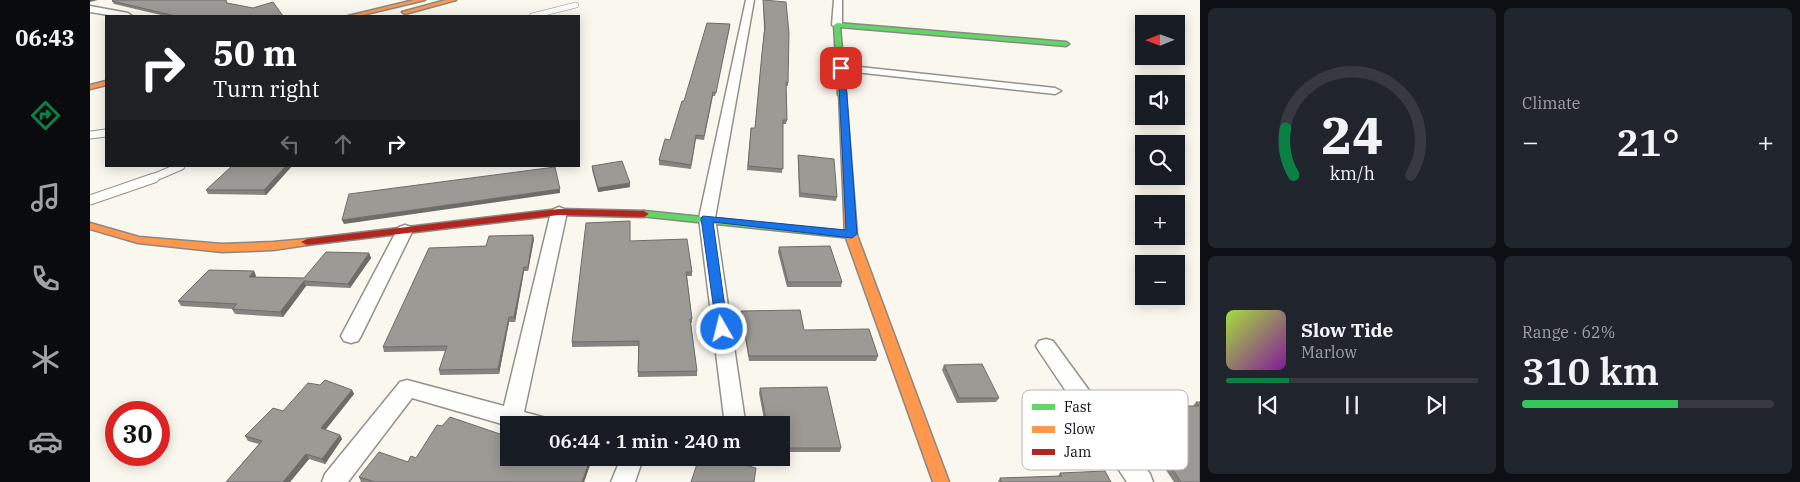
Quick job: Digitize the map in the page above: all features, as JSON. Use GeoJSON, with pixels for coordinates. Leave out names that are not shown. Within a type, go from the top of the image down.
{"type":"FeatureCollection","features":[{"type":"Feature","properties":{"kind":"street"},"geometry":{"type":"LineString","coordinates":[[355,15],[422,0]]}},
{"type":"Feature","properties":{"kind":"street"},"geometry":{"type":"LineString","coordinates":[[390,15],[453,0]]}},
{"type":"Feature","properties":{"kind":"street"},"geometry":{"type":"LineString","coordinates":[[733,416],[707,218],[750,0]]}},
{"type":"Feature","properties":{"kind":"street"},"geometry":{"type":"LineString","coordinates":[[838,0],[837,25],[852,234],[941,482]]}},
{"type":"Feature","properties":{"kind":"street"},"geometry":{"type":"LineString","coordinates":[[90,9],[123,15]]}},
{"type":"Feature","properties":{"kind":"street"},"geometry":{"type":"LineString","coordinates":[[837,25],[1066,44]]}},
{"type":"Feature","properties":{"kind":"street"},"geometry":{"type":"LineString","coordinates":[[841,68],[1055,91]]}},
{"type":"Feature","properties":{"kind":"street"},"geometry":{"type":"LineString","coordinates":[[90,76],[105,72]]}},
{"type":"Feature","properties":{"kind":"street"},"geometry":{"type":"LineString","coordinates":[[90,87],[105,83]]}},
{"type":"Feature","properties":{"kind":"street"},"geometry":{"type":"LineString","coordinates":[[90,226],[138,240],[222,248],[273,246],[559,212],[603,211],[707,218],[852,234]]}},
{"type":"Feature","properties":{"kind":"street"},"geometry":{"type":"LineString","coordinates":[[512,416],[559,212]]}},
{"type":"Feature","properties":{"kind":"street"},"geometry":{"type":"LineString","coordinates":[[352,336],[405,230]]}},
{"type":"Feature","properties":{"kind":"street"},"geometry":{"type":"LineString","coordinates":[[1046,346],[1077,390]]}},
{"type":"Feature","properties":{"kind":"street"},"geometry":{"type":"LineString","coordinates":[[334,482],[407,388],[505,416]]}},
{"type":"Feature","properties":{"kind":"street"},"geometry":{"type":"LineString","coordinates":[[623,482],[629,466]]}},
{"type":"Feature","properties":{"kind":"street"},"geometry":{"type":"LineString","coordinates":[[1133,470],[1141,482]]}},
{"type":"Feature","properties":{"kind":"lane"},"geometry":{"type":"LineString","coordinates":[[536,15],[576,5]]}},
{"type":"Feature","properties":{"kind":"lane"},"geometry":{"type":"LineString","coordinates":[[90,135],[105,133]]}},
{"type":"Feature","properties":{"kind":"lane"},"geometry":{"type":"LineString","coordinates":[[90,200],[142,183],[179,167]]}},
{"type":"Feature","properties":{"kind":"building"},"geometry":{"type":"Polygon","coordinates":[[[226,0],[227,3],[253,8],[273,2],[282,15],[171,15],[112,1],[226,0]]]}},
{"type":"Feature","properties":{"kind":"building"},"geometry":{"type":"Polygon","coordinates":[[[763,0],[786,2],[789,33],[788,83],[786,82],[787,120],[783,120],[783,169],[748,166],[751,128],[755,128],[765,27],[763,0]]]}},
{"type":"Feature","properties":{"kind":"building"},"geometry":{"type":"Polygon","coordinates":[[[707,23],[730,24],[716,93],[713,92],[704,136],[696,135],[691,165],[659,160],[665,139],[670,140],[682,101],[684,101],[707,23]]]}},
{"type":"Feature","properties":{"kind":"building"},"geometry":{"type":"Polygon","coordinates":[[[798,155],[834,159],[837,197],[800,193],[798,155]]]}},
{"type":"Feature","properties":{"kind":"building"},"geometry":{"type":"Polygon","coordinates":[[[622,161],[630,183],[598,188],[592,166],[622,161]]]}},
{"type":"Feature","properties":{"kind":"building"},"geometry":{"type":"Polygon","coordinates":[[[231,167],[285,167],[264,190],[206,190],[231,167]]]}},
{"type":"Feature","properties":{"kind":"building"},"geometry":{"type":"Polygon","coordinates":[[[555,167],[560,189],[342,220],[349,194],[555,167]]]}},
{"type":"Feature","properties":{"kind":"building"},"geometry":{"type":"Polygon","coordinates":[[[630,221],[630,241],[687,239],[692,272],[686,272],[697,371],[638,372],[639,341],[572,342],[586,223],[630,221]]]}},
{"type":"Feature","properties":{"kind":"building"},"geometry":{"type":"Polygon","coordinates":[[[533,235],[528,267],[524,267],[514,317],[509,317],[498,369],[439,370],[447,346],[383,347],[429,248],[486,246],[489,236],[533,235]]]}},
{"type":"Feature","properties":{"kind":"building"},"geometry":{"type":"Polygon","coordinates":[[[830,246],[842,282],[788,282],[779,247],[830,246]]]}},
{"type":"Feature","properties":{"kind":"building"},"geometry":{"type":"Polygon","coordinates":[[[326,252],[369,253],[348,284],[304,281],[280,312],[232,309],[237,304],[178,301],[209,270],[254,271],[249,277],[304,278],[326,252]]]}},
{"type":"Feature","properties":{"kind":"building"},"geometry":{"type":"Polygon","coordinates":[[[800,310],[804,330],[869,329],[878,356],[749,356],[741,311],[800,310]]]}},
{"type":"Feature","properties":{"kind":"building"},"geometry":{"type":"Polygon","coordinates":[[[982,364],[999,398],[959,398],[944,365],[982,364]]]}},
{"type":"Feature","properties":{"kind":"building"},"geometry":{"type":"Polygon","coordinates":[[[325,380],[352,390],[321,428],[340,435],[322,459],[306,454],[283,482],[226,482],[262,441],[245,436],[273,408],[283,411],[308,383],[320,385],[325,380]]]}},
{"type":"Feature","properties":{"kind":"building"},"geometry":{"type":"Polygon","coordinates":[[[827,387],[841,448],[790,448],[790,416],[765,416],[760,388],[827,387]]]}},
{"type":"Feature","properties":{"kind":"building"},"geometry":{"type":"Polygon","coordinates":[[[1196,402],[1200,402],[1200,482],[1181,482],[1173,470],[1188,470],[1188,406],[1199,406],[1196,402]]]}},
{"type":"Feature","properties":{"kind":"building"},"geometry":{"type":"Polygon","coordinates":[[[450,417],[500,434],[500,466],[588,466],[582,482],[375,482],[359,477],[379,452],[408,462],[411,456],[416,458],[437,425],[442,426],[450,417]]]}},
{"type":"Feature","properties":{"kind":"building"},"geometry":{"type":"Polygon","coordinates":[[[696,466],[748,466],[756,468],[754,482],[691,482],[696,466]]]}},
{"type":"Feature","properties":{"kind":"building"},"geometry":{"type":"Polygon","coordinates":[[[1105,471],[1111,482],[1001,482],[1000,478],[1062,476],[1060,473],[1105,471]]]}},
{"type":"Feature","properties":{"kind":"traffic: fast"},"geometry":{"type":"LineString","coordinates":[[842,95],[837,25],[1066,44]]}},
{"type":"Feature","properties":{"kind":"traffic: fast"},"geometry":{"type":"LineString","coordinates":[[644,214],[851,235]]}},
{"type":"Feature","properties":{"kind":"traffic: slow"},"geometry":{"type":"LineString","coordinates":[[355,15],[422,0]]}},
{"type":"Feature","properties":{"kind":"traffic: slow"},"geometry":{"type":"LineString","coordinates":[[405,12],[453,0]]}},
{"type":"Feature","properties":{"kind":"traffic: slow"},"geometry":{"type":"LineString","coordinates":[[90,87],[105,83]]}},
{"type":"Feature","properties":{"kind":"traffic: slow"},"geometry":{"type":"LineString","coordinates":[[842,95],[851,235],[941,482]]}},
{"type":"Feature","properties":{"kind":"traffic: slow"},"geometry":{"type":"LineString","coordinates":[[90,226],[138,240],[222,248],[273,246],[307,242]]}},
{"type":"Feature","properties":{"kind":"traffic: jam"},"geometry":{"type":"LineString","coordinates":[[307,242],[559,212],[644,214]]}},
{"type":"Feature","properties":{"kind":"route"},"geometry":{"type":"LineString","coordinates":[[722,329],[707,218],[852,234],[841,68]]}}]}
